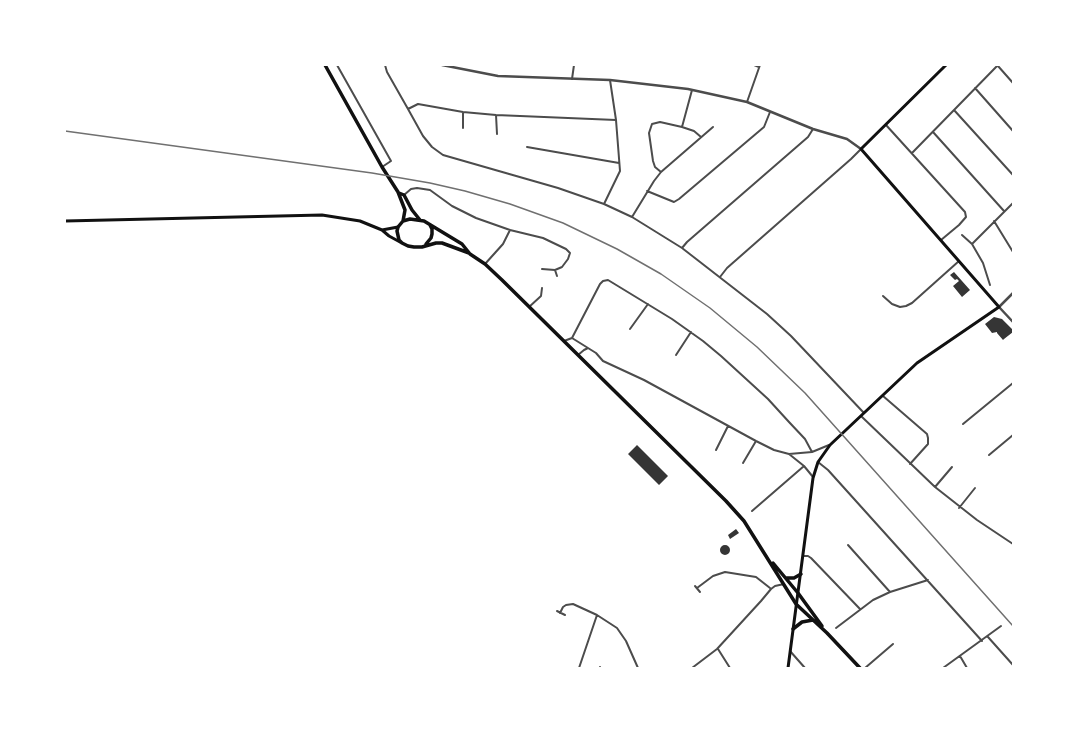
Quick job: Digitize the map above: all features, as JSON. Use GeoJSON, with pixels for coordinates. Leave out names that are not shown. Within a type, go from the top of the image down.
{"type":"FeatureCollection","features":[{"type":"Feature","properties":{"kind":"highway"},"geometry":{"type":"LineString","coordinates":[[325,65],[398,192],[404,207],[402,221],[398,227],[398,236],[402,243],[414,247],[442,243],[470,254],[484,264],[726,501],[744,521],[796,604],[827,633],[860,668]]}},
{"type":"Feature","properties":{"kind":"highway"},"geometry":{"type":"LineString","coordinates":[[398,192],[404,196],[420,220]]}},
{"type":"Feature","properties":{"kind":"highway"},"geometry":{"type":"LineString","coordinates":[[402,221],[406,219],[420,220],[429,224],[462,244],[470,254]]}},
{"type":"Feature","properties":{"kind":"highway"},"geometry":{"type":"LineString","coordinates":[[426,245],[432,234],[429,224]]}},
{"type":"Feature","properties":{"kind":"highway"},"geometry":{"type":"LineString","coordinates":[[766,554],[798,593],[827,633]]}},
{"type":"Feature","properties":{"kind":"highway"},"geometry":{"type":"LineString","coordinates":[[786,578],[794,578],[801,574]]}},
{"type":"Feature","properties":{"kind":"highway"},"geometry":{"type":"LineString","coordinates":[[793,629],[802,622],[813,620]]}},
{"type":"Feature","properties":{"kind":"main road"},"geometry":{"type":"LineString","coordinates":[[788,668],[804,556],[813,478],[818,462],[830,445],[917,363],[999,308],[861,149],[946,65]]}},
{"type":"Feature","properties":{"kind":"main road"},"geometry":{"type":"LineString","coordinates":[[65,221],[322,215],[360,221],[382,230],[402,243]]}},
{"type":"Feature","properties":{"kind":"main road"},"geometry":{"type":"LineString","coordinates":[[382,230],[398,227]]}},
{"type":"Feature","properties":{"kind":"street"},"geometry":{"type":"LineString","coordinates":[[337,65],[391,161],[383,168]]}},
{"type":"Feature","properties":{"kind":"street"},"geometry":{"type":"LineString","coordinates":[[385,65],[387,72],[423,136],[432,148],[443,155],[558,188],[604,204],[632,217],[682,248],[767,314],[791,336],[864,413]]}},
{"type":"Feature","properties":{"kind":"street"},"geometry":{"type":"LineString","coordinates":[[442,65],[498,76],[610,80],[692,90],[747,102],[813,129],[847,140],[861,149],[727,268],[720,277]]}},
{"type":"Feature","properties":{"kind":"street"},"geometry":{"type":"LineString","coordinates":[[572,79],[574,65]]}},
{"type":"Feature","properties":{"kind":"street"},"geometry":{"type":"LineString","coordinates":[[747,102],[760,66],[754,65]]}},
{"type":"Feature","properties":{"kind":"street"},"geometry":{"type":"LineString","coordinates":[[912,153],[998,65],[1013,83]]}},
{"type":"Feature","properties":{"kind":"street"},"geometry":{"type":"LineString","coordinates":[[604,204],[620,171],[616,120],[610,80]]}},
{"type":"Feature","properties":{"kind":"street"},"geometry":{"type":"LineString","coordinates":[[976,88],[1013,131]]}},
{"type":"Feature","properties":{"kind":"street"},"geometry":{"type":"LineString","coordinates":[[682,127],[692,90]]}},
{"type":"Feature","properties":{"kind":"street"},"geometry":{"type":"LineString","coordinates":[[408,109],[418,104],[463,112],[496,115],[616,120]]}},
{"type":"Feature","properties":{"kind":"street"},"geometry":{"type":"LineString","coordinates":[[954,110],[1013,175]]}},
{"type":"Feature","properties":{"kind":"street"},"geometry":{"type":"LineString","coordinates":[[463,112],[463,128]]}},
{"type":"Feature","properties":{"kind":"street"},"geometry":{"type":"LineString","coordinates":[[647,191],[674,202],[679,199],[764,127],[770,112]]}},
{"type":"Feature","properties":{"kind":"street"},"geometry":{"type":"LineString","coordinates":[[496,115],[496,134]]}},
{"type":"Feature","properties":{"kind":"street"},"geometry":{"type":"LineString","coordinates":[[661,172],[655,167],[653,161],[648,133],[652,124],[660,122],[682,127],[694,131],[701,137]]}},
{"type":"Feature","properties":{"kind":"street"},"geometry":{"type":"LineString","coordinates":[[886,125],[965,212],[966,217],[959,225],[940,240]]}},
{"type":"Feature","properties":{"kind":"street"},"geometry":{"type":"LineString","coordinates":[[632,217],[647,191],[661,172],[713,127]]}},
{"type":"Feature","properties":{"kind":"street"},"geometry":{"type":"LineString","coordinates":[[682,248],[808,137],[813,129]]}},
{"type":"Feature","properties":{"kind":"street"},"geometry":{"type":"LineString","coordinates":[[932,132],[1004,211]]}},
{"type":"Feature","properties":{"kind":"street"},"geometry":{"type":"LineString","coordinates":[[527,147],[619,163]]}},
{"type":"Feature","properties":{"kind":"street"},"geometry":{"type":"LineString","coordinates":[[404,196],[411,189],[417,188],[430,190],[452,206],[476,218],[510,230],[543,238],[566,249],[570,253],[568,259],[562,267],[556,270],[542,269]]}},
{"type":"Feature","properties":{"kind":"street"},"geometry":{"type":"LineString","coordinates":[[972,244],[1013,203]]}},
{"type":"Feature","properties":{"kind":"street"},"geometry":{"type":"LineString","coordinates":[[994,221],[1013,252]]}},
{"type":"Feature","properties":{"kind":"street"},"geometry":{"type":"LineString","coordinates":[[484,264],[503,244],[510,230]]}},
{"type":"Feature","properties":{"kind":"street"},"geometry":{"type":"LineString","coordinates":[[962,235],[972,244],[983,264],[990,285]]}},
{"type":"Feature","properties":{"kind":"street"},"geometry":{"type":"LineString","coordinates":[[883,296],[892,304],[900,307],[906,306],[912,303],[959,261]]}},
{"type":"Feature","properties":{"kind":"street"},"geometry":{"type":"LineString","coordinates":[[556,270],[557,276]]}},
{"type":"Feature","properties":{"kind":"street"},"geometry":{"type":"LineString","coordinates":[[564,341],[572,338],[600,284],[603,281],[608,280],[691,332],[721,356],[768,399],[805,439],[812,452]]}},
{"type":"Feature","properties":{"kind":"street"},"geometry":{"type":"LineString","coordinates":[[529,307],[541,296],[542,288]]}},
{"type":"Feature","properties":{"kind":"street"},"geometry":{"type":"LineString","coordinates":[[1013,293],[999,308],[1013,322]]}},
{"type":"Feature","properties":{"kind":"street"},"geometry":{"type":"LineString","coordinates":[[541,296],[545,299]]}},
{"type":"Feature","properties":{"kind":"street"},"geometry":{"type":"LineString","coordinates":[[630,328],[648,304]]}},
{"type":"Feature","properties":{"kind":"street"},"geometry":{"type":"LineString","coordinates":[[676,355],[691,332]]}},
{"type":"Feature","properties":{"kind":"street"},"geometry":{"type":"LineString","coordinates":[[572,338],[596,353],[603,361],[644,380],[774,450],[789,454],[812,452],[830,445]]}},
{"type":"Feature","properties":{"kind":"street"},"geometry":{"type":"LineString","coordinates":[[578,355],[588,348]]}},
{"type":"Feature","properties":{"kind":"street"},"geometry":{"type":"LineString","coordinates":[[963,424],[1013,383]]}},
{"type":"Feature","properties":{"kind":"street"},"geometry":{"type":"LineString","coordinates":[[883,396],[927,434],[928,444],[910,464]]}},
{"type":"Feature","properties":{"kind":"street"},"geometry":{"type":"LineString","coordinates":[[861,416],[910,464],[959,508],[1013,544]]}},
{"type":"Feature","properties":{"kind":"street"},"geometry":{"type":"LineString","coordinates":[[716,450],[728,426]]}},
{"type":"Feature","properties":{"kind":"street"},"geometry":{"type":"LineString","coordinates":[[989,456],[1013,435]]}},
{"type":"Feature","properties":{"kind":"street"},"geometry":{"type":"LineString","coordinates":[[744,463],[756,441]]}},
{"type":"Feature","properties":{"kind":"street"},"geometry":{"type":"LineString","coordinates":[[789,454],[804,466],[813,478]]}},
{"type":"Feature","properties":{"kind":"street"},"geometry":{"type":"LineString","coordinates":[[818,462],[828,470],[982,641]]}},
{"type":"Feature","properties":{"kind":"street"},"geometry":{"type":"LineString","coordinates":[[752,510],[804,466]]}},
{"type":"Feature","properties":{"kind":"street"},"geometry":{"type":"LineString","coordinates":[[935,487],[952,467]]}},
{"type":"Feature","properties":{"kind":"street"},"geometry":{"type":"LineString","coordinates":[[959,508],[975,488]]}},
{"type":"Feature","properties":{"kind":"street"},"geometry":{"type":"LineString","coordinates":[[848,545],[890,592]]}},
{"type":"Feature","properties":{"kind":"street"},"geometry":{"type":"LineString","coordinates":[[804,556],[812,558],[860,609]]}},
{"type":"Feature","properties":{"kind":"street"},"geometry":{"type":"LineString","coordinates":[[697,588],[713,576],[725,572],[751,575],[756,577],[771,589]]}},
{"type":"Feature","properties":{"kind":"street"},"geometry":{"type":"LineString","coordinates":[[836,628],[873,600],[890,592],[928,580]]}},
{"type":"Feature","properties":{"kind":"street"},"geometry":{"type":"LineString","coordinates":[[692,668],[718,649],[771,589],[775,586],[784,584]]}},
{"type":"Feature","properties":{"kind":"street"},"geometry":{"type":"LineString","coordinates":[[695,586],[700,592]]}},
{"type":"Feature","properties":{"kind":"street"},"geometry":{"type":"LineString","coordinates":[[560,613],[563,607],[570,604],[597,615],[617,628],[621,633],[638,668]]}},
{"type":"Feature","properties":{"kind":"street"},"geometry":{"type":"LineString","coordinates":[[556,612],[565,615]]}},
{"type":"Feature","properties":{"kind":"street"},"geometry":{"type":"LineString","coordinates":[[579,668],[597,615]]}},
{"type":"Feature","properties":{"kind":"street"},"geometry":{"type":"LineString","coordinates":[[943,668],[988,637],[1001,626]]}},
{"type":"Feature","properties":{"kind":"street"},"geometry":{"type":"LineString","coordinates":[[988,637],[1013,665]]}},
{"type":"Feature","properties":{"kind":"street"},"geometry":{"type":"LineString","coordinates":[[865,668],[893,644]]}},
{"type":"Feature","properties":{"kind":"street"},"geometry":{"type":"LineString","coordinates":[[718,649],[730,668]]}},
{"type":"Feature","properties":{"kind":"street"},"geometry":{"type":"LineString","coordinates":[[790,651],[805,668]]}},
{"type":"Feature","properties":{"kind":"street"},"geometry":{"type":"LineString","coordinates":[[960,656],[967,668]]}},
{"type":"Feature","properties":{"kind":"building"},"geometry":{"type":"Polygon","coordinates":[[[954,272],[970,290],[962,297],[953,286],[959,281],[957,279],[955,280],[950,275],[954,272]]]}},
{"type":"Feature","properties":{"kind":"building"},"geometry":{"type":"Polygon","coordinates":[[[994,317],[1002,319],[1013,330],[1013,332],[1003,340],[997,332],[992,333],[985,324],[994,317]]]}},
{"type":"Feature","properties":{"kind":"building"},"geometry":{"type":"Polygon","coordinates":[[[637,445],[668,476],[659,485],[628,454],[637,445]]]}},
{"type":"Feature","properties":{"kind":"building"},"geometry":{"type":"Polygon","coordinates":[[[736,529],[739,533],[730,539],[728,535],[736,529]]]}},
{"type":"Feature","properties":{"kind":"building"},"geometry":{"type":"Polygon","coordinates":[[[723,545],[727,545],[729,546],[729,554],[723,555],[720,552],[720,548],[723,545]]]}},
{"type":"Feature","properties":{"kind":"railway"},"geometry":{"type":"LineString","coordinates":[[65,131],[372,173],[430,183],[510,204],[563,223],[617,249],[661,274],[710,308],[757,347],[805,393],[1013,626]]}}]}
